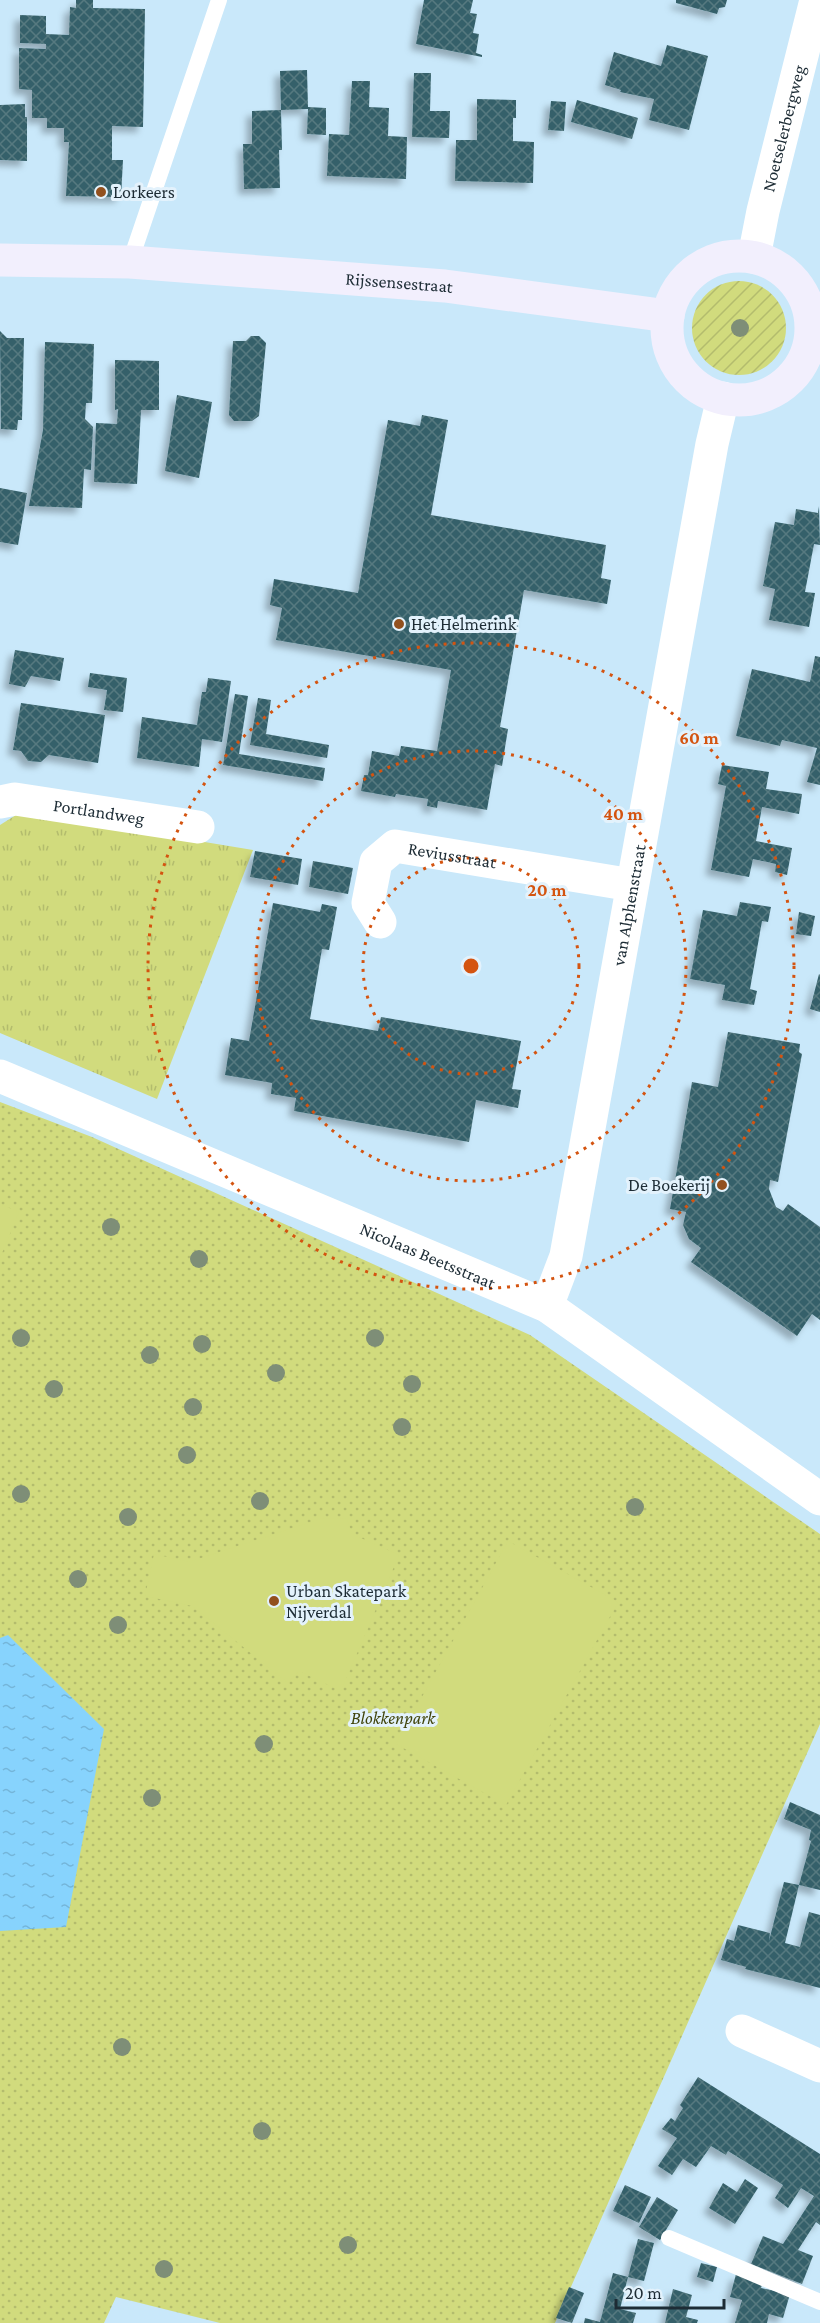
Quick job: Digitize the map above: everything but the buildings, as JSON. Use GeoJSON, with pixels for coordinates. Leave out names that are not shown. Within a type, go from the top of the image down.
{"type":"FeatureCollection","features":[{"type":"Feature","properties":{"kind":"main road"},"geometry":{"type":"LineString","coordinates":[[726,257],[754,257],[772,264],[790,277],[803,294],[815,338],[803,362],[787,382],[766,394],[746,399],[723,398],[704,391],[688,379],[676,363],[669,345],[668,316],[678,289],[687,278],[706,264],[726,257]]}},
{"type":"Feature","properties":{"kind":"main road","name":"Rijssensestraat"},"geometry":{"type":"LineString","coordinates":[[0,260],[130,262],[445,286],[668,316]]}},
{"type":"Feature","properties":{"kind":"street","name":"Noetselerbergweg"},"geometry":{"type":"LineString","coordinates":[[754,257],[763,211],[815,17]]}},
{"type":"Feature","properties":{"kind":"street","name":"van Alphenstraat"},"geometry":{"type":"LineString","coordinates":[[547,1306],[566,1256],[712,444],[723,398]]}},
{"type":"Feature","properties":{"kind":"street","name":"Portlandweg"},"geometry":{"type":"LineString","coordinates":[[0,802],[15,799],[198,827]]}},
{"type":"Feature","properties":{"kind":"street","name":"Reviusstraat"},"geometry":{"type":"LineString","coordinates":[[380,922],[368,903],[376,862],[395,846],[632,885]]}},
{"type":"Feature","properties":{"kind":"street","name":"Nicolaas Beetsstraat"},"geometry":{"type":"LineString","coordinates":[[0,1076],[547,1306],[820,1499]]}},
{"type":"Feature","properties":{"kind":"street"},"geometry":{"type":"LineString","coordinates":[[742,2031],[820,2066]]}},
{"type":"Feature","properties":{"kind":"lane"},"geometry":{"type":"LineString","coordinates":[[130,262],[219,0]]}},
{"type":"Feature","properties":{"kind":"lane"},"geometry":{"type":"LineString","coordinates":[[669,2238],[820,2302]]}},
{"type":"Feature","properties":{"kind":"green space"},"geometry":{"type":"Polygon","coordinates":[[[739,281],[757,285],[772,295],[782,310],[786,328],[782,346],[772,361],[757,371],[739,375],[721,371],[706,361],[696,346],[692,328],[696,310],[706,295],[721,285],[739,281]]]}},
{"type":"Feature","properties":{"kind":"green space"},"geometry":{"type":"Polygon","coordinates":[[[29,813],[253,850],[157,1099],[0,1033],[0,825],[16,815],[29,813]]]}},
{"type":"Feature","properties":{"kind":"green space","name":"Blokkenpark"},"geometry":{"type":"Polygon","coordinates":[[[0,1102],[92,1137],[530,1335],[820,1534],[820,1724],[555,2323],[220,2323],[116,2297],[104,2323],[0,2323],[0,1102]]]}},
{"type":"Feature","properties":{"kind":"green space"},"geometry":{"type":"Polygon","coordinates":[[[0,1204],[19,1212],[0,1258],[0,1204]]]}},
{"type":"Feature","properties":{"kind":"green space","name":"Urban Skatepark Nijverdal"},"geometry":{"type":"Polygon","coordinates":[[[323,1518],[347,1519],[352,1534],[399,1555],[341,1691],[299,1671],[288,1683],[192,1606],[145,1596],[154,1554],[189,1562],[323,1518]]]}},
{"type":"Feature","properties":{"kind":"green space"},"geometry":{"type":"Polygon","coordinates":[[[508,1541],[618,1602],[506,1805],[396,1744],[508,1541]]]}},
{"type":"Feature","properties":{"kind":"water"},"geometry":{"type":"Polygon","coordinates":[[[8,1635],[104,1729],[66,1927],[0,1931],[0,1638],[8,1635]]]}},
{"type":"Feature","properties":{"kind":"place","name":"Lorkeers"},"geometry":{"type":"Point","coordinates":[101,192]}},
{"type":"Feature","properties":{"kind":"place","name":"Het Helmerink"},"geometry":{"type":"Point","coordinates":[399,624]}},
{"type":"Feature","properties":{"kind":"place","name":"De Boekerij"},"geometry":{"type":"Point","coordinates":[722,1185]}},
{"type":"Feature","properties":{"kind":"place","name":"Urban Skatepark Nijverdal"},"geometry":{"type":"Point","coordinates":[274,1601]}}]}
